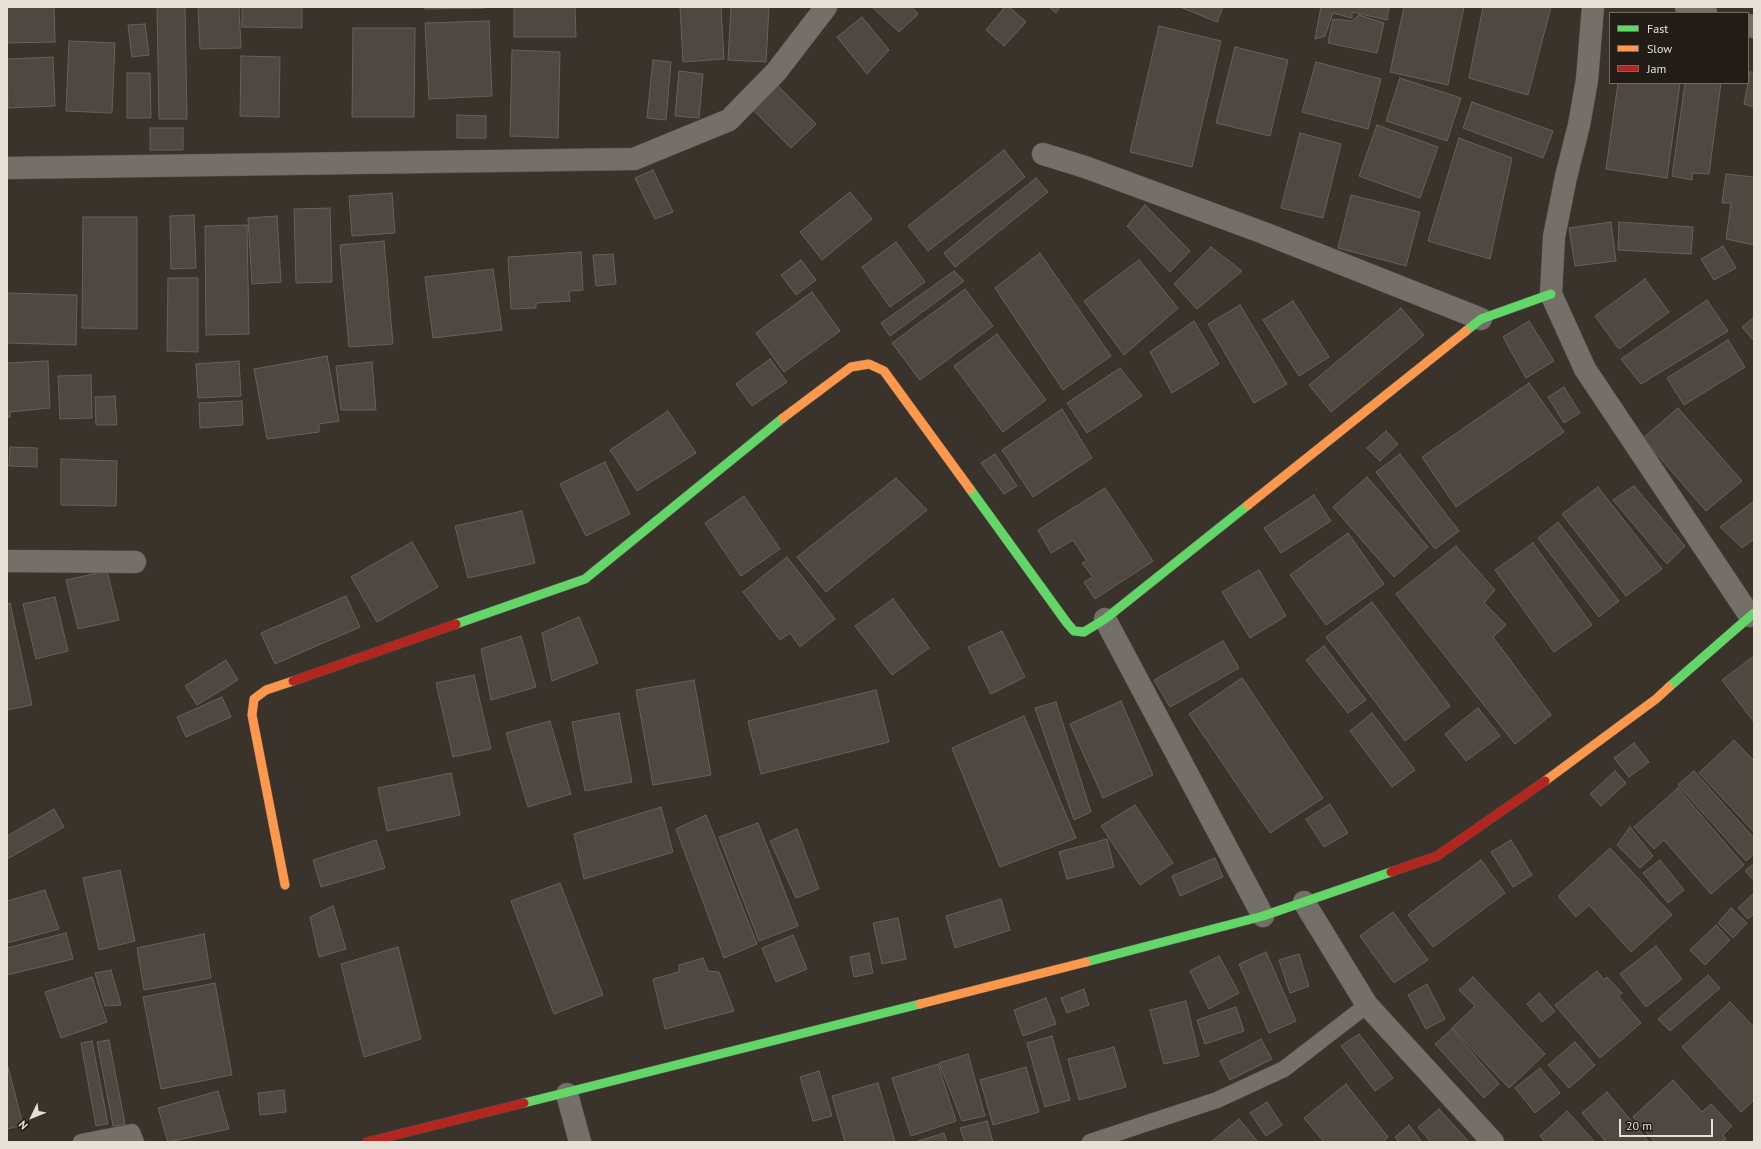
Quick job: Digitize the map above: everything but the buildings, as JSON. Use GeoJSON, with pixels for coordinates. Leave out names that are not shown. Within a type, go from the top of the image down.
{"type":"FeatureCollection","features":[{"type":"Feature","properties":{"kind":"street"},"geometry":{"type":"LineString","coordinates":[[7,168],[634,159],[729,120],[776,72],[826,7]]}},
{"type":"Feature","properties":{"kind":"street"},"geometry":{"type":"LineString","coordinates":[[367,1142],[567,1094],[1263,916],[1437,856],[1506,809],[1656,700],[1752,615],[1585,370],[1551,294],[1554,238],[1566,177],[1579,125],[1587,80],[1593,7]]}},
{"type":"Feature","properties":{"kind":"street"},"geometry":{"type":"LineString","coordinates":[[1686,7],[1703,12]]}},
{"type":"Feature","properties":{"kind":"street"},"geometry":{"type":"LineString","coordinates":[[1043,154],[1085,166],[1264,232],[1481,319]]}},
{"type":"Feature","properties":{"kind":"street"},"geometry":{"type":"LineString","coordinates":[[285,885],[252,716],[254,699],[266,690],[585,578],[770,428],[851,367],[869,364],[884,372],[1074,631],[1084,632],[1105,619],[1481,319],[1551,294]]}},
{"type":"Feature","properties":{"kind":"street"},"geometry":{"type":"LineString","coordinates":[[7,561],[135,562]]}},
{"type":"Feature","properties":{"kind":"street"},"geometry":{"type":"LineString","coordinates":[[1105,619],[1263,916]]}},
{"type":"Feature","properties":{"kind":"street"},"geometry":{"type":"LineString","coordinates":[[1304,902],[1367,1005],[1493,1142]]}},
{"type":"Feature","properties":{"kind":"street"},"geometry":{"type":"LineString","coordinates":[[567,1094],[580,1142]]}},
{"type":"Feature","properties":{"kind":"lane"},"geometry":{"type":"LineString","coordinates":[[1090,1142],[1217,1100],[1284,1069],[1367,1005]]}},
{"type":"Feature","properties":{"kind":"lane"},"geometry":{"type":"LineString","coordinates":[[81,1142],[132,1132],[136,1142]]}},
{"type":"Feature","properties":{"kind":"traffic: fast"},"geometry":{"type":"LineString","coordinates":[[1466,331],[1481,319],[1551,294]]}},
{"type":"Feature","properties":{"kind":"traffic: fast"},"geometry":{"type":"LineString","coordinates":[[456,624],[585,579],[783,418]]}},
{"type":"Feature","properties":{"kind":"traffic: fast"},"geometry":{"type":"LineString","coordinates":[[970,489],[1067,623],[1074,631],[1084,632],[1105,619],[1248,505]]}},
{"type":"Feature","properties":{"kind":"traffic: fast"},"geometry":{"type":"LineString","coordinates":[[1669,687],[1754,613]]}},
{"type":"Feature","properties":{"kind":"traffic: fast"},"geometry":{"type":"LineString","coordinates":[[1086,962],[1263,916],[1391,872]]}},
{"type":"Feature","properties":{"kind":"traffic: fast"},"geometry":{"type":"LineString","coordinates":[[524,1103],[920,1004]]}},
{"type":"Feature","properties":{"kind":"traffic: slow"},"geometry":{"type":"LineString","coordinates":[[1248,505],[1466,331]]}},
{"type":"Feature","properties":{"kind":"traffic: slow"},"geometry":{"type":"LineString","coordinates":[[783,418],[851,367],[869,364],[884,371],[970,489]]}},
{"type":"Feature","properties":{"kind":"traffic: slow"},"geometry":{"type":"LineString","coordinates":[[285,885],[252,715],[254,699],[266,690],[293,681]]}},
{"type":"Feature","properties":{"kind":"traffic: slow"},"geometry":{"type":"LineString","coordinates":[[1545,781],[1656,699],[1669,687]]}},
{"type":"Feature","properties":{"kind":"traffic: slow"},"geometry":{"type":"LineString","coordinates":[[920,1004],[1086,962]]}},
{"type":"Feature","properties":{"kind":"traffic: jam"},"geometry":{"type":"LineString","coordinates":[[293,681],[456,624]]}},
{"type":"Feature","properties":{"kind":"traffic: jam"},"geometry":{"type":"LineString","coordinates":[[1391,872],[1437,856],[1545,781]]}},
{"type":"Feature","properties":{"kind":"traffic: jam"},"geometry":{"type":"LineString","coordinates":[[367,1142],[524,1103]]}}]}
